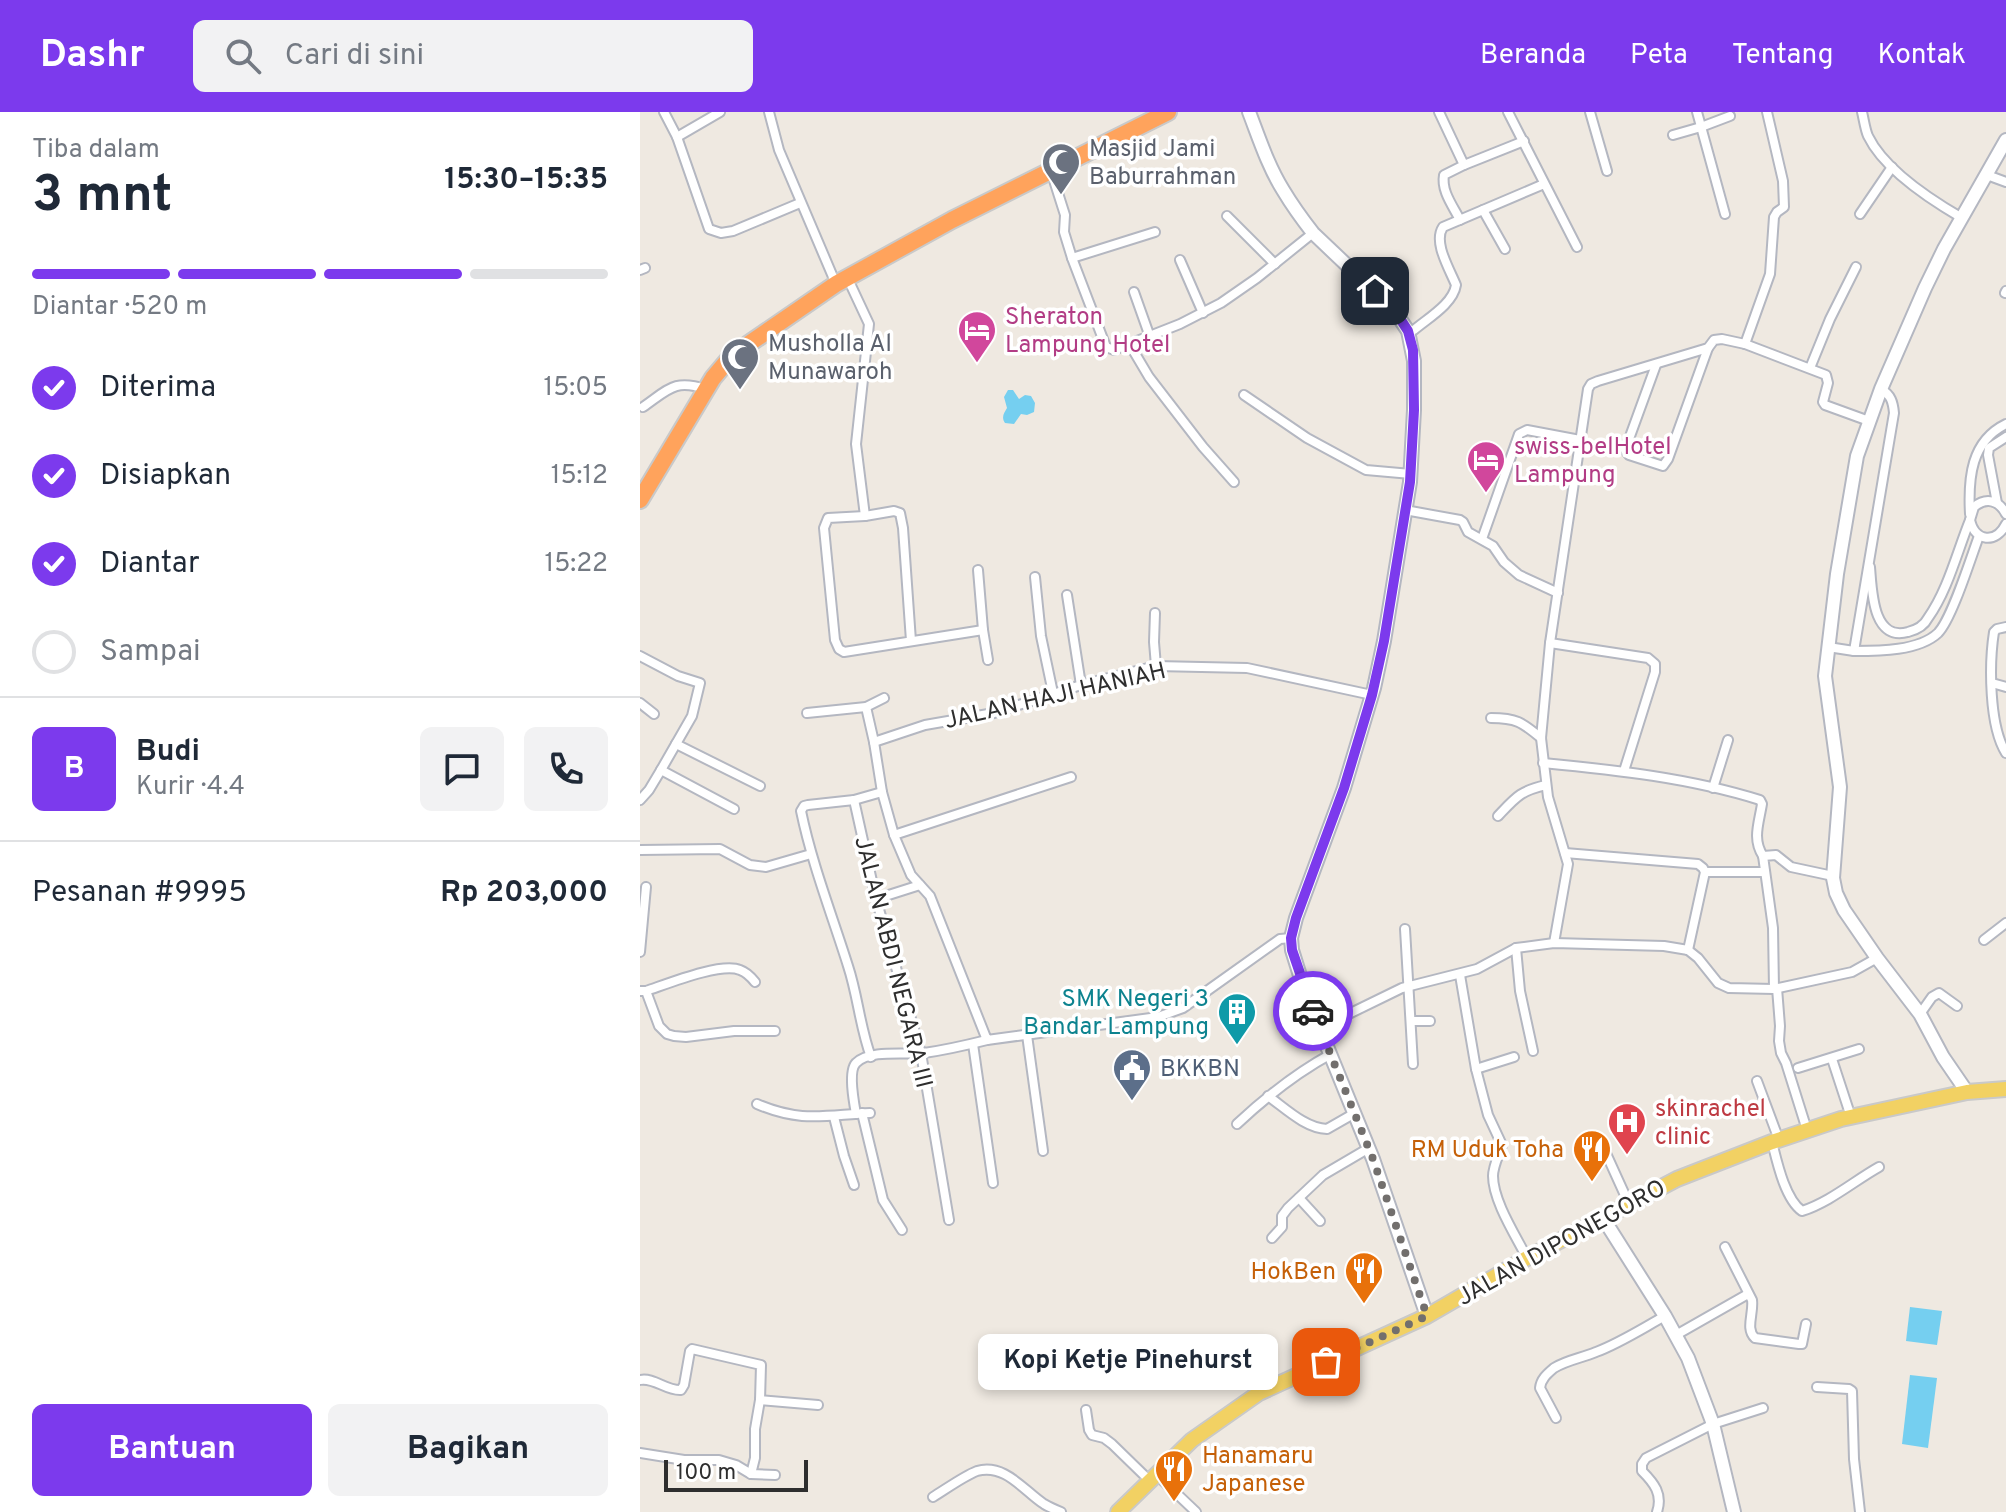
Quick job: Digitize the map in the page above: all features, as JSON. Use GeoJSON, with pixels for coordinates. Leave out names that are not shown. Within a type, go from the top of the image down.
{"type":"FeatureCollection","features":[{"type":"Feature","properties":{"kind":"highway"},"geometry":{"type":"LineString","coordinates":[[640,500],[706,389],[721,367],[739,351],[842,281],[952,220],[1168,112]]}},
{"type":"Feature","properties":{"kind":"main road","name":"JALAN DIPONEGORO"},"geometry":{"type":"LineString","coordinates":[[1118,1512],[1192,1440],[1259,1393],[1427,1316],[1527,1258],[1677,1179],[1775,1141],[1851,1117],[1967,1092],[2006,1089]]}},
{"type":"Feature","properties":{"kind":"street"},"geometry":{"type":"LineString","coordinates":[[664,112],[677,137],[709,229],[721,233],[733,231],[800,203]]}},
{"type":"Feature","properties":{"kind":"street"},"geometry":{"type":"LineString","coordinates":[[677,137],[720,112]]}},
{"type":"Feature","properties":{"kind":"street"},"geometry":{"type":"LineString","coordinates":[[769,112],[779,150],[800,203],[869,324],[856,444],[865,516]]}},
{"type":"Feature","properties":{"kind":"street"},"geometry":{"type":"LineString","coordinates":[[1249,112],[1282,189],[1313,233],[1394,310],[1408,331],[1413,350],[1415,375],[1411,474],[1384,641],[1372,695],[1348,774],[1291,938],[1297,965],[1369,1148],[1427,1316]]}},
{"type":"Feature","properties":{"kind":"street"},"geometry":{"type":"LineString","coordinates":[[1439,112],[1464,165]]}},
{"type":"Feature","properties":{"kind":"street"},"geometry":{"type":"LineString","coordinates":[[1508,112],[1577,247]]}},
{"type":"Feature","properties":{"kind":"street"},"geometry":{"type":"LineString","coordinates":[[1590,112],[1607,171]]}},
{"type":"Feature","properties":{"kind":"street"},"geometry":{"type":"LineString","coordinates":[[1697,112],[1725,214]]}},
{"type":"Feature","properties":{"kind":"street"},"geometry":{"type":"LineString","coordinates":[[1745,344],[1770,274],[1774,217],[1784,207],[1783,181],[1767,112]]}},
{"type":"Feature","properties":{"kind":"street"},"geometry":{"type":"LineString","coordinates":[[1862,112],[1871,141],[1892,167],[1924,194],[1962,218]]}},
{"type":"Feature","properties":{"kind":"street"},"geometry":{"type":"LineString","coordinates":[[1673,135],[1730,116]]}},
{"type":"Feature","properties":{"kind":"street"},"geometry":{"type":"LineString","coordinates":[[1967,1092],[1943,1057],[1920,1014],[1877,958],[1836,893],[1833,876],[1840,787],[1825,676],[1857,456],[1881,389],[1925,288],[2006,140]]}},
{"type":"Feature","properties":{"kind":"street"},"geometry":{"type":"LineString","coordinates":[[1460,220],[1446,192],[1444,175],[1524,141]]}},
{"type":"Feature","properties":{"kind":"street"},"geometry":{"type":"LineString","coordinates":[[1860,214],[1892,167]]}},
{"type":"Feature","properties":{"kind":"street"},"geometry":{"type":"LineString","coordinates":[[1051,171],[1065,215],[1064,232],[1072,258],[1106,347],[1114,350],[1150,337],[1221,303],[1313,233]]}},
{"type":"Feature","properties":{"kind":"street"},"geometry":{"type":"LineString","coordinates":[[1987,175],[2006,182]]}},
{"type":"Feature","properties":{"kind":"street"},"geometry":{"type":"LineString","coordinates":[[1408,331],[1414,330],[1445,305],[1455,291],[1456,285],[1439,235],[1443,227],[1544,184]]}},
{"type":"Feature","properties":{"kind":"street"},"geometry":{"type":"LineString","coordinates":[[1483,210],[1505,249]]}},
{"type":"Feature","properties":{"kind":"street"},"geometry":{"type":"LineString","coordinates":[[1227,216],[1275,264]]}},
{"type":"Feature","properties":{"kind":"street"},"geometry":{"type":"LineString","coordinates":[[1072,258],[1155,232]]}},
{"type":"Feature","properties":{"kind":"street"},"geometry":{"type":"LineString","coordinates":[[1180,260],[1203,313]]}},
{"type":"Feature","properties":{"kind":"street"},"geometry":{"type":"LineString","coordinates":[[1810,368],[1856,267]]}},
{"type":"Feature","properties":{"kind":"street"},"geometry":{"type":"LineString","coordinates":[[1134,292],[1150,337]]}},
{"type":"Feature","properties":{"kind":"street"},"geometry":{"type":"LineString","coordinates":[[1656,365],[1625,450],[1629,455],[1663,466],[1667,463],[1708,348],[1717,339],[1745,344],[1826,375],[1825,405],[1869,421]]}},
{"type":"Feature","properties":{"kind":"street"},"geometry":{"type":"LineString","coordinates":[[1130,345],[1149,377],[1234,482]]}},
{"type":"Feature","properties":{"kind":"street"},"geometry":{"type":"LineString","coordinates":[[1554,943],[1568,864],[1548,797],[1541,738],[1550,643],[1588,389],[1591,384],[1708,348]]}},
{"type":"Feature","properties":{"kind":"street"},"geometry":{"type":"LineString","coordinates":[[643,407],[680,384],[706,389]]}},
{"type":"Feature","properties":{"kind":"street"},"geometry":{"type":"LineString","coordinates":[[1854,651],[1894,413],[1893,402],[1881,389]]}},
{"type":"Feature","properties":{"kind":"street"},"geometry":{"type":"LineString","coordinates":[[1244,395],[1313,441],[1366,470],[1411,474]]}},
{"type":"Feature","properties":{"kind":"street"},"geometry":{"type":"LineString","coordinates":[[2006,424],[1990,433],[1975,458],[1969,499],[1972,528],[1979,536],[1993,537],[2006,526]]}},
{"type":"Feature","properties":{"kind":"street"},"geometry":{"type":"LineString","coordinates":[[1482,539],[1519,434],[1527,430],[1580,440]]}},
{"type":"Feature","properties":{"kind":"street"},"geometry":{"type":"LineString","coordinates":[[1997,503],[1988,455],[1989,448],[2006,437]]}},
{"type":"Feature","properties":{"kind":"street"},"geometry":{"type":"LineString","coordinates":[[1869,555],[1872,601],[1877,616],[1890,630],[1904,633],[1924,624],[1930,617],[1974,507],[1980,502],[1991,501],[2002,507],[2006,514]]}},
{"type":"Feature","properties":{"kind":"street"},"geometry":{"type":"LineString","coordinates":[[1405,510],[1460,520],[1468,532],[1493,546],[1504,562],[1519,575],[1558,593]]}},
{"type":"Feature","properties":{"kind":"street"},"geometry":{"type":"LineString","coordinates":[[911,641],[901,516],[894,511],[828,518],[824,528],[835,640],[839,649],[844,652],[983,630]]}},
{"type":"Feature","properties":{"kind":"street"},"geometry":{"type":"LineString","coordinates":[[1828,647],[1854,651],[1891,650],[1923,641],[1937,633],[1947,620],[1979,536]]}},
{"type":"Feature","properties":{"kind":"street"},"geometry":{"type":"LineString","coordinates":[[978,570],[988,660]]}},
{"type":"Feature","properties":{"kind":"street"},"geometry":{"type":"LineString","coordinates":[[1035,577],[1041,636],[1053,693]]}},
{"type":"Feature","properties":{"kind":"street"},"geometry":{"type":"LineString","coordinates":[[1067,595],[1081,685]]}},
{"type":"Feature","properties":{"kind":"street"},"geometry":{"type":"LineString","coordinates":[[1155,613],[1156,666]]}},
{"type":"Feature","properties":{"kind":"street"},"geometry":{"type":"LineString","coordinates":[[2006,627],[1994,632],[1992,683],[1996,732],[2006,753]]}},
{"type":"Feature","properties":{"kind":"street"},"geometry":{"type":"LineString","coordinates":[[1550,643],[1648,658],[1655,664],[1624,771]]}},
{"type":"Feature","properties":{"kind":"street"},"geometry":{"type":"LineString","coordinates":[[640,656],[678,676],[700,683],[692,716],[640,800]]}},
{"type":"Feature","properties":{"kind":"street","name":"JALAN HAJI HANIAH"},"geometry":{"type":"LineString","coordinates":[[877,741],[925,725],[994,713],[1053,693],[1156,666],[1247,668],[1372,695]]}},
{"type":"Feature","properties":{"kind":"street"},"geometry":{"type":"LineString","coordinates":[[1992,683],[2006,687]]}},
{"type":"Feature","properties":{"kind":"street"},"geometry":{"type":"LineString","coordinates":[[807,713],[866,707],[884,698]]}},
{"type":"Feature","properties":{"kind":"street"},"geometry":{"type":"LineString","coordinates":[[640,703],[654,714]]}},
{"type":"Feature","properties":{"kind":"street"},"geometry":{"type":"LineString","coordinates":[[866,707],[877,741],[882,792],[894,835],[911,875],[930,896],[987,1040]]}},
{"type":"Feature","properties":{"kind":"street"},"geometry":{"type":"LineString","coordinates":[[1491,718],[1512,718],[1541,738]]}},
{"type":"Feature","properties":{"kind":"street"},"geometry":{"type":"LineString","coordinates":[[1713,788],[1728,740]]}},
{"type":"Feature","properties":{"kind":"street"},"geometry":{"type":"LineString","coordinates":[[676,744],[760,786]]}},
{"type":"Feature","properties":{"kind":"street"},"geometry":{"type":"LineString","coordinates":[[1543,763],[1624,771],[1713,788],[1761,801],[1756,838],[1763,856],[1775,947],[1781,1053],[1807,1130]]}},
{"type":"Feature","properties":{"kind":"street"},"geometry":{"type":"LineString","coordinates":[[661,770],[734,809]]}},
{"type":"Feature","properties":{"kind":"street"},"geometry":{"type":"LineString","coordinates":[[894,835],[1071,777]]}},
{"type":"Feature","properties":{"kind":"street"},"geometry":{"type":"LineString","coordinates":[[1498,816],[1517,795],[1546,785]]}},
{"type":"Feature","properties":{"kind":"street"},"geometry":{"type":"LineString","coordinates":[[871,1057],[849,967],[811,854],[801,811],[808,805],[854,800],[882,792]]}},
{"type":"Feature","properties":{"kind":"street","name":"JALAN ABDI NEGARA III"},"geometry":{"type":"LineString","coordinates":[[854,800],[876,899],[921,1053],[949,1220]]}},
{"type":"Feature","properties":{"kind":"street"},"geometry":{"type":"LineString","coordinates":[[640,850],[720,849],[750,865],[766,867],[811,854]]}},
{"type":"Feature","properties":{"kind":"street"},"geometry":{"type":"LineString","coordinates":[[1565,853],[1698,864],[1705,872],[1688,950]]}},
{"type":"Feature","properties":{"kind":"street"},"geometry":{"type":"LineString","coordinates":[[1763,856],[1776,855],[1791,867],[1833,876]]}},
{"type":"Feature","properties":{"kind":"street"},"geometry":{"type":"LineString","coordinates":[[1705,872],[1765,872]]}},
{"type":"Feature","properties":{"kind":"street"},"geometry":{"type":"LineString","coordinates":[[876,899],[920,885]]}},
{"type":"Feature","properties":{"kind":"street"},"geometry":{"type":"LineString","coordinates":[[640,952],[646,887]]}},
{"type":"Feature","properties":{"kind":"street"},"geometry":{"type":"LineString","coordinates":[[1984,940],[2006,923]]}},
{"type":"Feature","properties":{"kind":"street"},"geometry":{"type":"LineString","coordinates":[[1405,929],[1413,1064]]}},
{"type":"Feature","properties":{"kind":"street"},"geometry":{"type":"LineString","coordinates":[[902,1230],[883,1200],[852,1077],[856,1063],[884,1054],[921,1053],[987,1040],[1158,1017],[1183,1008],[1280,939],[1291,938]]}},
{"type":"Feature","properties":{"kind":"street"},"geometry":{"type":"LineString","coordinates":[[1320,1028],[1402,988],[1460,975],[1516,948],[1554,943],[1664,946],[1688,950],[1718,983],[1729,988],[1776,988],[1852,972],[1877,958]]}},
{"type":"Feature","properties":{"kind":"street"},"geometry":{"type":"LineString","coordinates":[[1516,948],[1520,991],[1533,1051]]}},
{"type":"Feature","properties":{"kind":"street"},"geometry":{"type":"LineString","coordinates":[[755,982],[742,971],[731,968],[643,991],[659,1026],[667,1034],[686,1037],[719,1031],[775,1031]]}},
{"type":"Feature","properties":{"kind":"street"},"geometry":{"type":"LineString","coordinates":[[1460,975],[1476,1069],[1488,1115],[1502,1145],[1493,1173],[1497,1192],[1527,1258]]}},
{"type":"Feature","properties":{"kind":"street"},"geometry":{"type":"LineString","coordinates":[[1920,1014],[1932,997],[1939,993],[1957,1006]]}},
{"type":"Feature","properties":{"kind":"street"},"geometry":{"type":"LineString","coordinates":[[1412,1021],[1430,1021]]}},
{"type":"Feature","properties":{"kind":"street"},"geometry":{"type":"LineString","coordinates":[[1027,1035],[1043,1151]]}},
{"type":"Feature","properties":{"kind":"street"},"geometry":{"type":"LineString","coordinates":[[973,1044],[993,1183]]}},
{"type":"Feature","properties":{"kind":"street"},"geometry":{"type":"LineString","coordinates":[[1798,1068],[1859,1049]]}},
{"type":"Feature","properties":{"kind":"street"},"geometry":{"type":"LineString","coordinates":[[1237,1124],[1304,1068],[1331,1054]]}},
{"type":"Feature","properties":{"kind":"street"},"geometry":{"type":"LineString","coordinates":[[1476,1069],[1514,1057]]}},
{"type":"Feature","properties":{"kind":"street"},"geometry":{"type":"LineString","coordinates":[[1832,1059],[1851,1117]]}},
{"type":"Feature","properties":{"kind":"street"},"geometry":{"type":"LineString","coordinates":[[1757,1081],[1775,1141],[1779,1171],[1800,1211],[1845,1190],[1879,1167]]}},
{"type":"Feature","properties":{"kind":"street"},"geometry":{"type":"LineString","coordinates":[[1268,1096],[1321,1129],[1327,1129],[1355,1113]]}},
{"type":"Feature","properties":{"kind":"street"},"geometry":{"type":"LineString","coordinates":[[757,1104],[791,1116],[834,1117],[863,1113]]}},
{"type":"Feature","properties":{"kind":"street"},"geometry":{"type":"LineString","coordinates":[[834,1117],[854,1185]]}},
{"type":"Feature","properties":{"kind":"street"},"geometry":{"type":"LineString","coordinates":[[1272,1238],[1282,1227],[1282,1216],[1323,1175],[1369,1148]]}},
{"type":"Feature","properties":{"kind":"street"},"geometry":{"type":"LineString","coordinates":[[1604,1149],[1629,1204]]}},
{"type":"Feature","properties":{"kind":"street"},"geometry":{"type":"LineString","coordinates":[[1299,1198],[1320,1221]]}},
{"type":"Feature","properties":{"kind":"street"},"geometry":{"type":"LineString","coordinates":[[1603,1218],[1688,1358],[1713,1424],[1734,1512]]}},
{"type":"Feature","properties":{"kind":"street"},"geometry":{"type":"LineString","coordinates":[[1725,1247],[1753,1307],[1749,1331],[1755,1338],[1802,1344],[1806,1324]]}},
{"type":"Feature","properties":{"kind":"street"},"geometry":{"type":"LineString","coordinates":[[1676,1335],[1748,1294]]}},
{"type":"Feature","properties":{"kind":"street"},"geometry":{"type":"LineString","coordinates":[[1556,1418],[1540,1388],[1545,1376],[1571,1360],[1596,1353],[1665,1316]]}},
{"type":"Feature","properties":{"kind":"street"},"geometry":{"type":"LineString","coordinates":[[640,1380],[681,1390],[692,1349],[761,1365],[755,1458],[751,1474]]}},
{"type":"Feature","properties":{"kind":"street"},"geometry":{"type":"LineString","coordinates":[[1817,1387],[1852,1391],[1854,1459],[1860,1512]]}},
{"type":"Feature","properties":{"kind":"street"},"geometry":{"type":"LineString","coordinates":[[760,1400],[818,1405]]}},
{"type":"Feature","properties":{"kind":"street"},"geometry":{"type":"LineString","coordinates":[[1657,1512],[1658,1492],[1642,1471],[1646,1458],[1713,1424],[1763,1408]]}},
{"type":"Feature","properties":{"kind":"street"},"geometry":{"type":"LineString","coordinates":[[1086,1410],[1092,1435],[1104,1438],[1196,1512]]}},
{"type":"Feature","properties":{"kind":"street"},"geometry":{"type":"LineString","coordinates":[[640,1453],[684,1460],[719,1460],[751,1474],[775,1475]]}},
{"type":"Feature","properties":{"kind":"street"},"geometry":{"type":"LineString","coordinates":[[933,1497],[976,1472],[990,1471],[1017,1481],[1044,1504],[1061,1512]]}},
{"type":"Feature","properties":{"kind":"water"},"geometry":{"type":"Polygon","coordinates":[[[1008,390],[1013,390],[1019,399],[1025,395],[1031,396],[1035,403],[1034,412],[1021,414],[1014,424],[1005,423],[1003,419],[1007,408],[1004,397],[1008,390]]]}},
{"type":"Feature","properties":{"kind":"water"},"geometry":{"type":"Polygon","coordinates":[[[1910,1307],[1942,1311],[1937,1345],[1906,1341],[1910,1307]]]}},
{"type":"Feature","properties":{"kind":"water"},"geometry":{"type":"Polygon","coordinates":[[[1910,1375],[1937,1378],[1928,1448],[1902,1444],[1910,1375]]]}},
{"type":"Feature","properties":{"kind":"way so far"},"geometry":{"type":"LineString","coordinates":[[1313,1011],[1373,1159],[1427,1316],[1326,1362]]}},
{"type":"Feature","properties":{"kind":"place","name":"Masjid Jami Baburrahman"},"geometry":{"type":"Point","coordinates":[1061,196]}},
{"type":"Feature","properties":{"kind":"place","name":"Sheraton Lampung Hotel"},"geometry":{"type":"Point","coordinates":[977,364]}},
{"type":"Feature","properties":{"kind":"place","name":"Musholla Al Munawaroh"},"geometry":{"type":"Point","coordinates":[740,391]}},
{"type":"Feature","properties":{"kind":"place","name":"swiss-belHotel Lampung"},"geometry":{"type":"Point","coordinates":[1486,494]}},
{"type":"Feature","properties":{"kind":"place","name":"SMK Negeri 3 Bandar Lampung"},"geometry":{"type":"Point","coordinates":[1237,1046]}},
{"type":"Feature","properties":{"kind":"place","name":"BKKBN"},"geometry":{"type":"Point","coordinates":[1132,1102]}},
{"type":"Feature","properties":{"kind":"place","name":"skinrachel clinic"},"geometry":{"type":"Point","coordinates":[1627,1156]}},
{"type":"Feature","properties":{"kind":"place","name":"RM Uduk Toha"},"geometry":{"type":"Point","coordinates":[1592,1183]}},
{"type":"Feature","properties":{"kind":"place","name":"HokBen"},"geometry":{"type":"Point","coordinates":[1364,1305]}},
{"type":"Feature","properties":{"kind":"place","name":"Kopi Ketje Pinehurst"},"geometry":{"type":"Point","coordinates":[1326,1362]}},
{"type":"Feature","properties":{"kind":"place","name":"Hanamaru Japanese"},"geometry":{"type":"Point","coordinates":[1174,1503]}},
{"type":"Feature","properties":{"kind":"route"},"geometry":{"type":"LineString","coordinates":[[1313,1011],[1292,950],[1291,938],[1344,788],[1372,695],[1410,482],[1415,375],[1411,339],[1394,310],[1375,291]]}}]}
